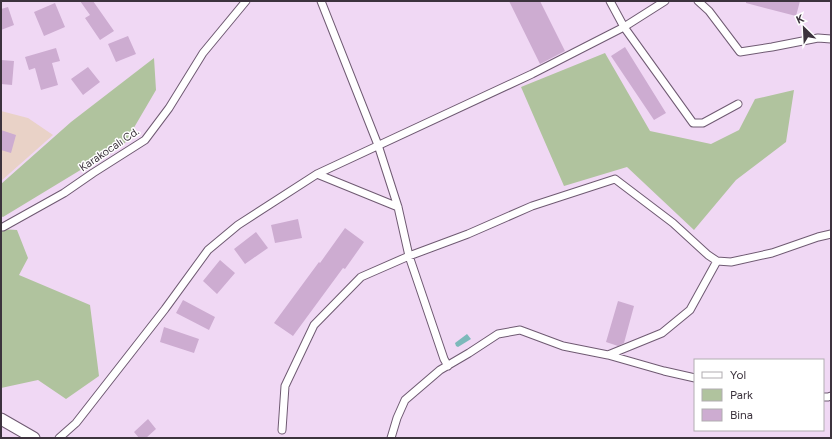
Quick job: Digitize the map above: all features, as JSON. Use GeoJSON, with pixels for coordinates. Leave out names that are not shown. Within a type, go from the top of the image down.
{"type":"FeatureCollection","features":[{"type":"Feature","properties":{"kind":"highway"},"geometry":{"type":"LineString","coordinates":[[1,419],[34,438]]}},
{"type":"Feature","properties":{"kind":"street","name":"Karakocalı Cd."},"geometry":{"type":"LineString","coordinates":[[1,227],[4,227],[64,194],[93,173],[145,140],[169,108],[203,53],[246,1]]}},
{"type":"Feature","properties":{"kind":"street"},"geometry":{"type":"LineString","coordinates":[[321,1],[378,145],[398,207],[409,256],[444,359],[448,366]]}},
{"type":"Feature","properties":{"kind":"street"},"geometry":{"type":"LineString","coordinates":[[610,1],[624,27],[693,123],[703,123],[738,104]]}},
{"type":"Feature","properties":{"kind":"street"},"geometry":{"type":"LineString","coordinates":[[58,438],[76,423],[165,309],[208,250],[238,225],[317,174],[532,74],[624,27],[665,1]]}},
{"type":"Feature","properties":{"kind":"street"},"geometry":{"type":"LineString","coordinates":[[698,1],[709,11],[740,52],[818,38],[831,39]]}},
{"type":"Feature","properties":{"kind":"street"},"geometry":{"type":"LineString","coordinates":[[317,174],[398,207]]}},
{"type":"Feature","properties":{"kind":"street"},"geometry":{"type":"LineString","coordinates":[[282,430],[285,386],[314,325],[361,277],[409,256],[468,234],[532,206],[615,179],[673,223],[708,255],[717,261],[731,262],[772,253],[831,234]]}},
{"type":"Feature","properties":{"kind":"street"},"geometry":{"type":"LineString","coordinates":[[608,356],[662,333],[690,310],[717,261]]}},
{"type":"Feature","properties":{"kind":"street"},"geometry":{"type":"LineString","coordinates":[[390,438],[405,400],[440,370],[498,334],[520,330],[563,346],[608,356],[664,372],[694,378]]}},
{"type":"Feature","properties":{"kind":"shaded area"},"geometry":{"type":"Polygon","coordinates":[[[1,111],[28,118],[53,135],[1,181],[1,111]]]}},
{"type":"Feature","properties":{"kind":"shaded area"},"geometry":{"type":"Polygon","coordinates":[[[467,334],[471,339],[458,347],[456,346],[455,343],[467,334]]]}},
{"type":"Feature","properties":{"kind":"green space"},"geometry":{"type":"Polygon","coordinates":[[[605,53],[650,131],[711,144],[739,130],[755,99],[794,90],[786,142],[736,180],[694,230],[627,167],[564,186],[521,87],[605,53]]]}},
{"type":"Feature","properties":{"kind":"green space"},"geometry":{"type":"Polygon","coordinates":[[[154,58],[156,90],[125,143],[3,217],[1,216],[1,184],[71,122],[154,58]]]}},
{"type":"Feature","properties":{"kind":"green space"},"geometry":{"type":"Polygon","coordinates":[[[1,229],[17,230],[28,258],[19,275],[90,305],[99,376],[66,399],[38,380],[1,388],[1,229]]]}},
{"type":"Feature","properties":{"kind":"building"},"geometry":{"type":"Polygon","coordinates":[[[80,1],[93,1],[114,31],[100,40],[85,18],[90,15],[80,1]]]}},
{"type":"Feature","properties":{"kind":"building"},"geometry":{"type":"Polygon","coordinates":[[[509,1],[540,1],[565,51],[540,64],[509,1]]]}},
{"type":"Feature","properties":{"kind":"building"},"geometry":{"type":"Polygon","coordinates":[[[746,1],[800,1],[796,16],[746,3],[746,1]]]}},
{"type":"Feature","properties":{"kind":"building"},"geometry":{"type":"Polygon","coordinates":[[[55,3],[65,27],[44,36],[34,12],[55,3]]]}},
{"type":"Feature","properties":{"kind":"building"},"geometry":{"type":"Polygon","coordinates":[[[8,7],[14,25],[1,30],[1,9],[8,7]]]}},
{"type":"Feature","properties":{"kind":"building"},"geometry":{"type":"Polygon","coordinates":[[[128,36],[136,54],[116,62],[108,44],[128,36]]]}},
{"type":"Feature","properties":{"kind":"building"},"geometry":{"type":"Polygon","coordinates":[[[625,47],[666,113],[654,120],[611,56],[625,47]]]}},
{"type":"Feature","properties":{"kind":"building"},"geometry":{"type":"Polygon","coordinates":[[[56,48],[60,61],[52,63],[58,85],[41,90],[35,68],[29,70],[25,57],[56,48]]]}},
{"type":"Feature","properties":{"kind":"building"},"geometry":{"type":"Polygon","coordinates":[[[1,60],[14,61],[12,85],[1,84],[1,60]]]}},
{"type":"Feature","properties":{"kind":"building"},"geometry":{"type":"Polygon","coordinates":[[[88,67],[100,82],[83,95],[71,79],[88,67]]]}},
{"type":"Feature","properties":{"kind":"building"},"geometry":{"type":"Polygon","coordinates":[[[1,130],[16,135],[11,153],[1,150],[1,130]]]}},
{"type":"Feature","properties":{"kind":"building"},"geometry":{"type":"Polygon","coordinates":[[[298,219],[302,238],[275,243],[271,225],[298,219]]]}},
{"type":"Feature","properties":{"kind":"building"},"geometry":{"type":"Polygon","coordinates":[[[345,228],[364,242],[293,336],[274,323],[345,228]]]}},
{"type":"Feature","properties":{"kind":"building"},"geometry":{"type":"Polygon","coordinates":[[[256,232],[268,248],[245,264],[234,249],[256,232]]]}},
{"type":"Feature","properties":{"kind":"building"},"geometry":{"type":"Polygon","coordinates":[[[220,260],[235,273],[217,294],[203,281],[220,260]]]}},
{"type":"Feature","properties":{"kind":"building"},"geometry":{"type":"Polygon","coordinates":[[[183,300],[215,317],[209,330],[176,313],[183,300]]]}},
{"type":"Feature","properties":{"kind":"building"},"geometry":{"type":"Polygon","coordinates":[[[618,301],[634,306],[624,343],[618,346],[606,342],[618,301]]]}},
{"type":"Feature","properties":{"kind":"building"},"geometry":{"type":"Polygon","coordinates":[[[164,327],[199,339],[194,353],[160,342],[164,327]]]}},
{"type":"Feature","properties":{"kind":"building"},"geometry":{"type":"Polygon","coordinates":[[[148,419],[156,429],[146,438],[139,438],[134,432],[148,419]]]}}]}
